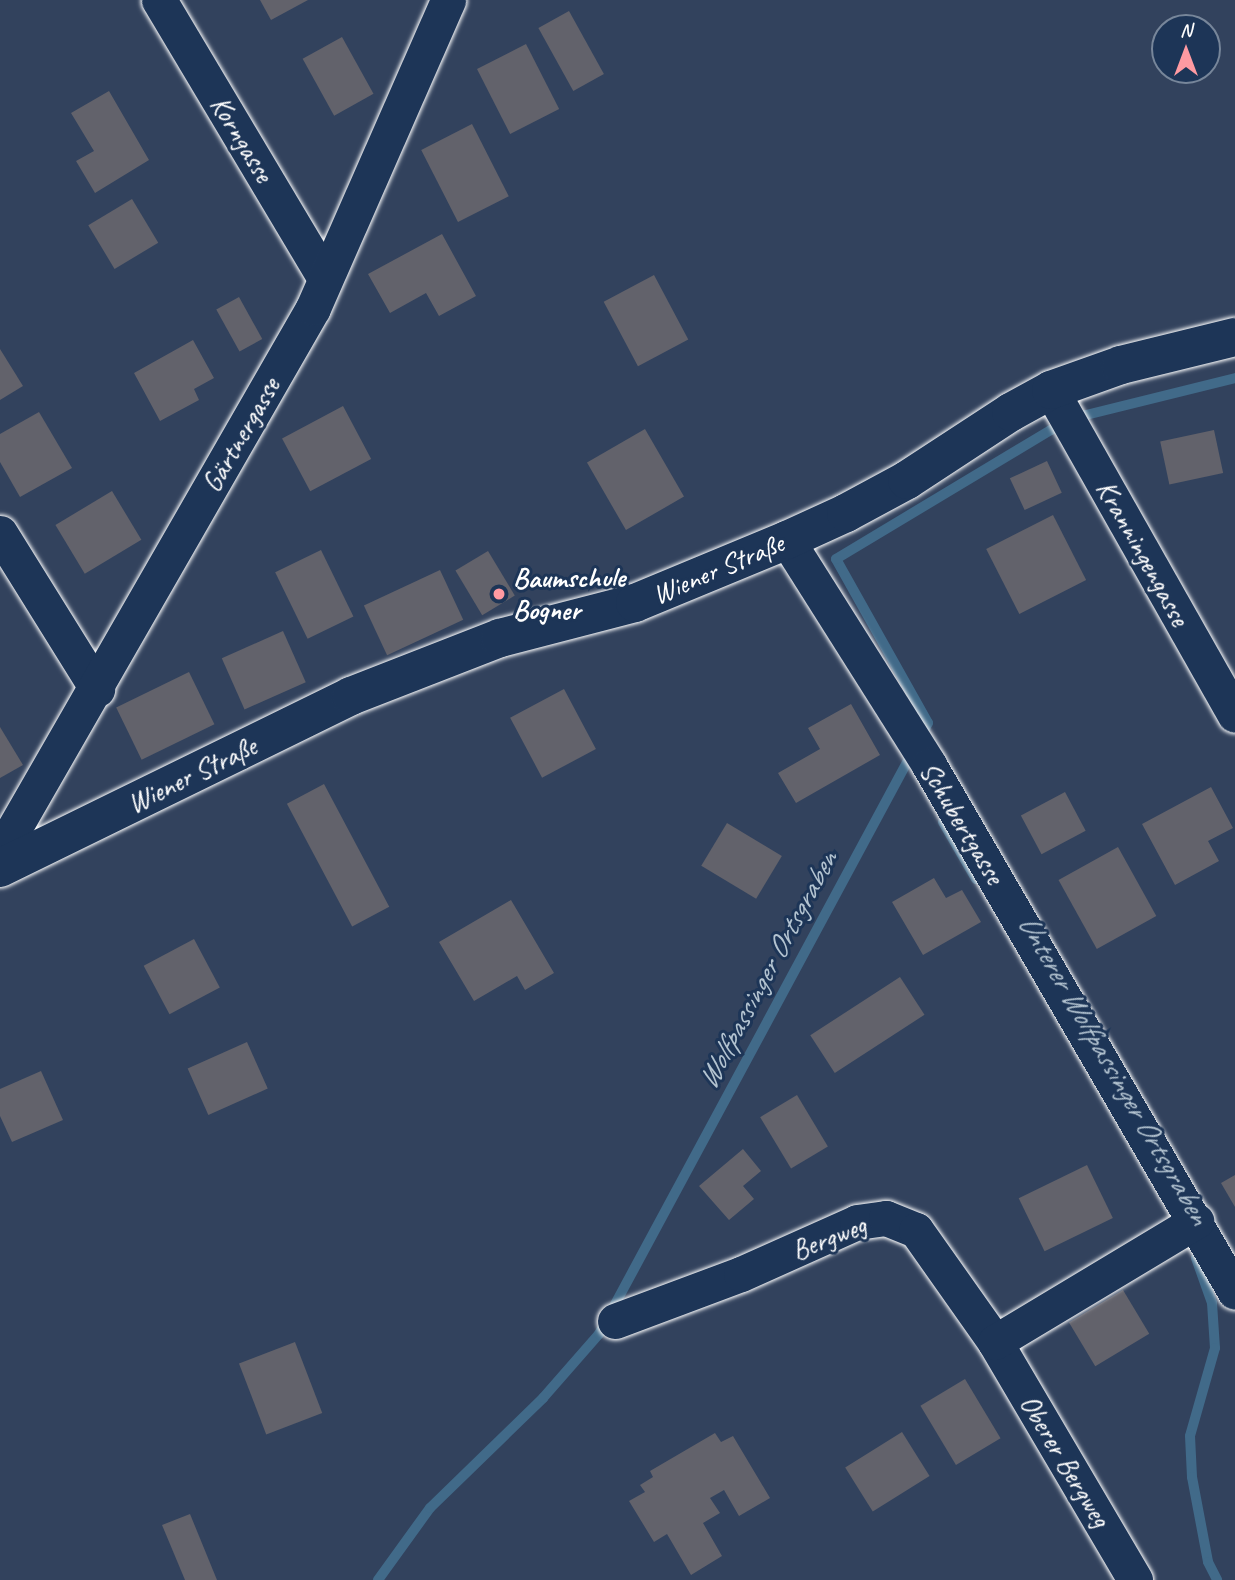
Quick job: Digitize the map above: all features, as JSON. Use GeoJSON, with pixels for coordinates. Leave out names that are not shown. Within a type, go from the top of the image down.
{"type":"FeatureCollection","features":[{"type":"Feature","properties":{"kind":"main road","name":"Wiener Straße"},"geometry":{"type":"LineString","coordinates":[[0,868],[351,696],[500,638],[635,603],[787,540],[846,513],[907,480],[1011,412],[1063,412],[1122,365],[1235,337]]}},
{"type":"Feature","properties":{"kind":"street","name":"Korngasse"},"geometry":{"type":"LineString","coordinates":[[159,0],[325,278]]}},
{"type":"Feature","properties":{"kind":"street","name":"Gärtnergasse"},"geometry":{"type":"LineString","coordinates":[[0,853],[97,689],[313,308],[448,0]]}},
{"type":"Feature","properties":{"kind":"street","name":"Kranningengasse"},"geometry":{"type":"LineString","coordinates":[[1063,412],[1235,715]]}},
{"type":"Feature","properties":{"kind":"street"},"geometry":{"type":"LineString","coordinates":[[0,533],[97,689]]}},
{"type":"Feature","properties":{"kind":"street","name":"Schubertgasse"},"geometry":{"type":"LineString","coordinates":[[787,540],[929,765],[1185,1227],[1235,1292]]}},
{"type":"Feature","properties":{"kind":"street","name":"Bergweg"},"geometry":{"type":"LineString","coordinates":[[615,1321],[741,1275],[857,1222],[886,1218],[916,1230],[995,1342]]}},
{"type":"Feature","properties":{"kind":"street"},"geometry":{"type":"LineString","coordinates":[[995,1342],[1185,1227]]}},
{"type":"Feature","properties":{"kind":"street","name":"Oberer Bergweg"},"geometry":{"type":"LineString","coordinates":[[995,1342],[1135,1580]]}},
{"type":"Feature","properties":{"kind":"building"},"geometry":{"type":"Polygon","coordinates":[[[260,0],[308,0],[271,20],[260,0]]]}},
{"type":"Feature","properties":{"kind":"building"},"geometry":{"type":"Polygon","coordinates":[[[569,11],[604,74],[573,91],[538,28],[569,11]]]}},
{"type":"Feature","properties":{"kind":"building"},"geometry":{"type":"Polygon","coordinates":[[[342,37],[374,94],[334,116],[303,59],[342,37]]]}},
{"type":"Feature","properties":{"kind":"building"},"geometry":{"type":"Polygon","coordinates":[[[526,44],[559,109],[510,134],[477,69],[526,44]]]}},
{"type":"Feature","properties":{"kind":"building"},"geometry":{"type":"Polygon","coordinates":[[[109,91],[149,160],[95,193],[76,161],[94,151],[71,113],[109,91]]]}},
{"type":"Feature","properties":{"kind":"building"},"geometry":{"type":"Polygon","coordinates":[[[472,124],[509,196],[458,222],[421,150],[472,124]]]}},
{"type":"Feature","properties":{"kind":"building"},"geometry":{"type":"Polygon","coordinates":[[[132,199],[158,243],[115,269],[88,225],[132,199]]]}},
{"type":"Feature","properties":{"kind":"building"},"geometry":{"type":"Polygon","coordinates":[[[442,234],[476,296],[439,316],[426,293],[390,313],[368,274],[442,234]]]}},
{"type":"Feature","properties":{"kind":"building"},"geometry":{"type":"Polygon","coordinates":[[[654,275],[688,339],[638,366],[604,302],[654,275]]]}},
{"type":"Feature","properties":{"kind":"building"},"geometry":{"type":"Polygon","coordinates":[[[239,297],[262,339],[240,352],[216,310],[239,297]]]}},
{"type":"Feature","properties":{"kind":"building"},"geometry":{"type":"Polygon","coordinates":[[[193,340],[214,378],[194,389],[199,400],[160,421],[134,373],[193,340]]]}},
{"type":"Feature","properties":{"kind":"building"},"geometry":{"type":"Polygon","coordinates":[[[0,349],[23,386],[0,400],[0,349]]]}},
{"type":"Feature","properties":{"kind":"building"},"geometry":{"type":"Polygon","coordinates":[[[343,406],[371,459],[310,491],[282,438],[343,406]]]}},
{"type":"Feature","properties":{"kind":"building"},"geometry":{"type":"Polygon","coordinates":[[[39,412],[72,468],[20,497],[0,462],[0,434],[39,412]]]}},
{"type":"Feature","properties":{"kind":"building"},"geometry":{"type":"Polygon","coordinates":[[[645,429],[684,497],[626,530],[587,462],[645,429]]]}},
{"type":"Feature","properties":{"kind":"building"},"geometry":{"type":"Polygon","coordinates":[[[1214,430],[1223,473],[1169,484],[1160,441],[1214,430]]]}},
{"type":"Feature","properties":{"kind":"building"},"geometry":{"type":"Polygon","coordinates":[[[1047,461],[1062,493],[1025,510],[1010,478],[1047,461]]]}},
{"type":"Feature","properties":{"kind":"building"},"geometry":{"type":"Polygon","coordinates":[[[112,491],[141,540],[85,574],[55,525],[112,491]]]}},
{"type":"Feature","properties":{"kind":"building"},"geometry":{"type":"Polygon","coordinates":[[[1053,515],[1086,580],[1019,614],[986,549],[1053,515]]]}},
{"type":"Feature","properties":{"kind":"building"},"geometry":{"type":"Polygon","coordinates":[[[321,550],[353,617],[308,639],[275,572],[321,550]]]}},
{"type":"Feature","properties":{"kind":"building"},"geometry":{"type":"Polygon","coordinates":[[[488,551],[515,596],[482,615],[455,571],[488,551]]]}},
{"type":"Feature","properties":{"kind":"building"},"geometry":{"type":"Polygon","coordinates":[[[440,570],[463,620],[387,655],[364,605],[440,570]]]}},
{"type":"Feature","properties":{"kind":"building"},"geometry":{"type":"Polygon","coordinates":[[[283,631],[306,682],[245,709],[222,658],[283,631]]]}},
{"type":"Feature","properties":{"kind":"building"},"geometry":{"type":"Polygon","coordinates":[[[189,672],[214,724],[142,760],[116,708],[189,672]]]}},
{"type":"Feature","properties":{"kind":"building"},"geometry":{"type":"Polygon","coordinates":[[[564,689],[596,749],[542,778],[510,718],[564,689]]]}},
{"type":"Feature","properties":{"kind":"building"},"geometry":{"type":"Polygon","coordinates":[[[851,704],[880,755],[796,803],[778,773],[820,749],[808,728],[851,704]]]}},
{"type":"Feature","properties":{"kind":"building"},"geometry":{"type":"Polygon","coordinates":[[[0,727],[23,765],[0,778],[0,727]]]}},
{"type":"Feature","properties":{"kind":"building"},"geometry":{"type":"Polygon","coordinates":[[[324,784],[389,907],[352,926],[287,804],[324,784]]]}},
{"type":"Feature","properties":{"kind":"building"},"geometry":{"type":"Polygon","coordinates":[[[1211,787],[1233,828],[1208,841],[1219,861],[1175,885],[1142,824],[1211,787]]]}},
{"type":"Feature","properties":{"kind":"building"},"geometry":{"type":"Polygon","coordinates":[[[1065,792],[1086,831],[1042,854],[1021,815],[1065,792]]]}},
{"type":"Feature","properties":{"kind":"building"},"geometry":{"type":"Polygon","coordinates":[[[727,823],[782,856],[756,899],[701,866],[727,823]]]}},
{"type":"Feature","properties":{"kind":"building"},"geometry":{"type":"Polygon","coordinates":[[[1118,847],[1156,916],[1097,949],[1059,880],[1118,847]]]}},
{"type":"Feature","properties":{"kind":"building"},"geometry":{"type":"Polygon","coordinates":[[[934,878],[946,898],[962,890],[981,922],[923,955],[892,902],[934,878]]]}},
{"type":"Feature","properties":{"kind":"building"},"geometry":{"type":"Polygon","coordinates":[[[511,900],[554,973],[525,990],[517,976],[474,1001],[439,942],[511,900]]]}},
{"type":"Feature","properties":{"kind":"building"},"geometry":{"type":"Polygon","coordinates":[[[194,939],[220,988],[169,1014],[144,966],[194,939]]]}},
{"type":"Feature","properties":{"kind":"building"},"geometry":{"type":"Polygon","coordinates":[[[900,977],[925,1015],[835,1073],[810,1035],[900,977]]]}},
{"type":"Feature","properties":{"kind":"building"},"geometry":{"type":"Polygon","coordinates":[[[247,1042],[268,1089],[208,1115],[188,1068],[247,1042]]]}},
{"type":"Feature","properties":{"kind":"building"},"geometry":{"type":"Polygon","coordinates":[[[41,1071],[63,1120],[12,1142],[0,1116],[0,1089],[41,1071]]]}},
{"type":"Feature","properties":{"kind":"building"},"geometry":{"type":"Polygon","coordinates":[[[797,1095],[828,1146],[791,1169],[760,1117],[797,1095]]]}},
{"type":"Feature","properties":{"kind":"building"},"geometry":{"type":"Polygon","coordinates":[[[743,1149],[761,1171],[743,1186],[754,1199],[729,1220],[699,1186],[743,1149]]]}},
{"type":"Feature","properties":{"kind":"building"},"geometry":{"type":"Polygon","coordinates":[[[1087,1165],[1113,1218],[1045,1251],[1019,1198],[1087,1165]]]}},
{"type":"Feature","properties":{"kind":"building"},"geometry":{"type":"Polygon","coordinates":[[[1235,1175],[1235,1207],[1221,1183],[1235,1175]]]}},
{"type":"Feature","properties":{"kind":"building"},"geometry":{"type":"Polygon","coordinates":[[[1123,1290],[1149,1334],[1095,1366],[1069,1322],[1123,1290]]]}},
{"type":"Feature","properties":{"kind":"building"},"geometry":{"type":"Polygon","coordinates":[[[295,1342],[322,1413],[266,1434],[239,1364],[295,1342]]]}},
{"type":"Feature","properties":{"kind":"building"},"geometry":{"type":"Polygon","coordinates":[[[965,1379],[1001,1438],[956,1465],[920,1406],[965,1379]]]}},
{"type":"Feature","properties":{"kind":"building"},"geometry":{"type":"Polygon","coordinates":[[[902,1432],[930,1476],[873,1512],[845,1468],[902,1432]]]}},
{"type":"Feature","properties":{"kind":"building"},"geometry":{"type":"Polygon","coordinates":[[[715,1433],[721,1442],[733,1436],[770,1498],[739,1516],[724,1490],[710,1498],[720,1513],[703,1523],[722,1556],[691,1575],[667,1534],[654,1542],[629,1501],[645,1492],[640,1485],[653,1477],[650,1471],[715,1433]]]}},
{"type":"Feature","properties":{"kind":"building"},"geometry":{"type":"Polygon","coordinates":[[[190,1514],[217,1580],[185,1580],[162,1525],[190,1514]]]}},
{"type":"Feature","properties":{"kind":"waterway","name":"Wolfpassinger Ortsgraben"},"geometry":{"type":"LineString","coordinates":[[920,738],[928,723],[836,559],[1051,430],[1086,415],[1235,378]]}},
{"type":"Feature","properties":{"kind":"waterway","name":"Wolfpassinger Ortsgraben"},"geometry":{"type":"LineString","coordinates":[[378,1580],[430,1508],[543,1398],[599,1334],[913,751]]}},
{"type":"Feature","properties":{"kind":"waterway","name":"Unterer Wolfpassinger Ortsgraben"},"geometry":{"type":"LineString","coordinates":[[943,822],[976,879]]}},
{"type":"Feature","properties":{"kind":"waterway","name":"Unterer Wolfpassinger Ortsgraben"},"geometry":{"type":"LineString","coordinates":[[1196,1258],[1212,1303],[1215,1348],[1190,1436],[1192,1477],[1208,1562],[1217,1580]]}},
{"type":"Feature","properties":{"kind":"place","name":"Baumschule Bogner"},"geometry":{"type":"Point","coordinates":[499,594]}}]}
